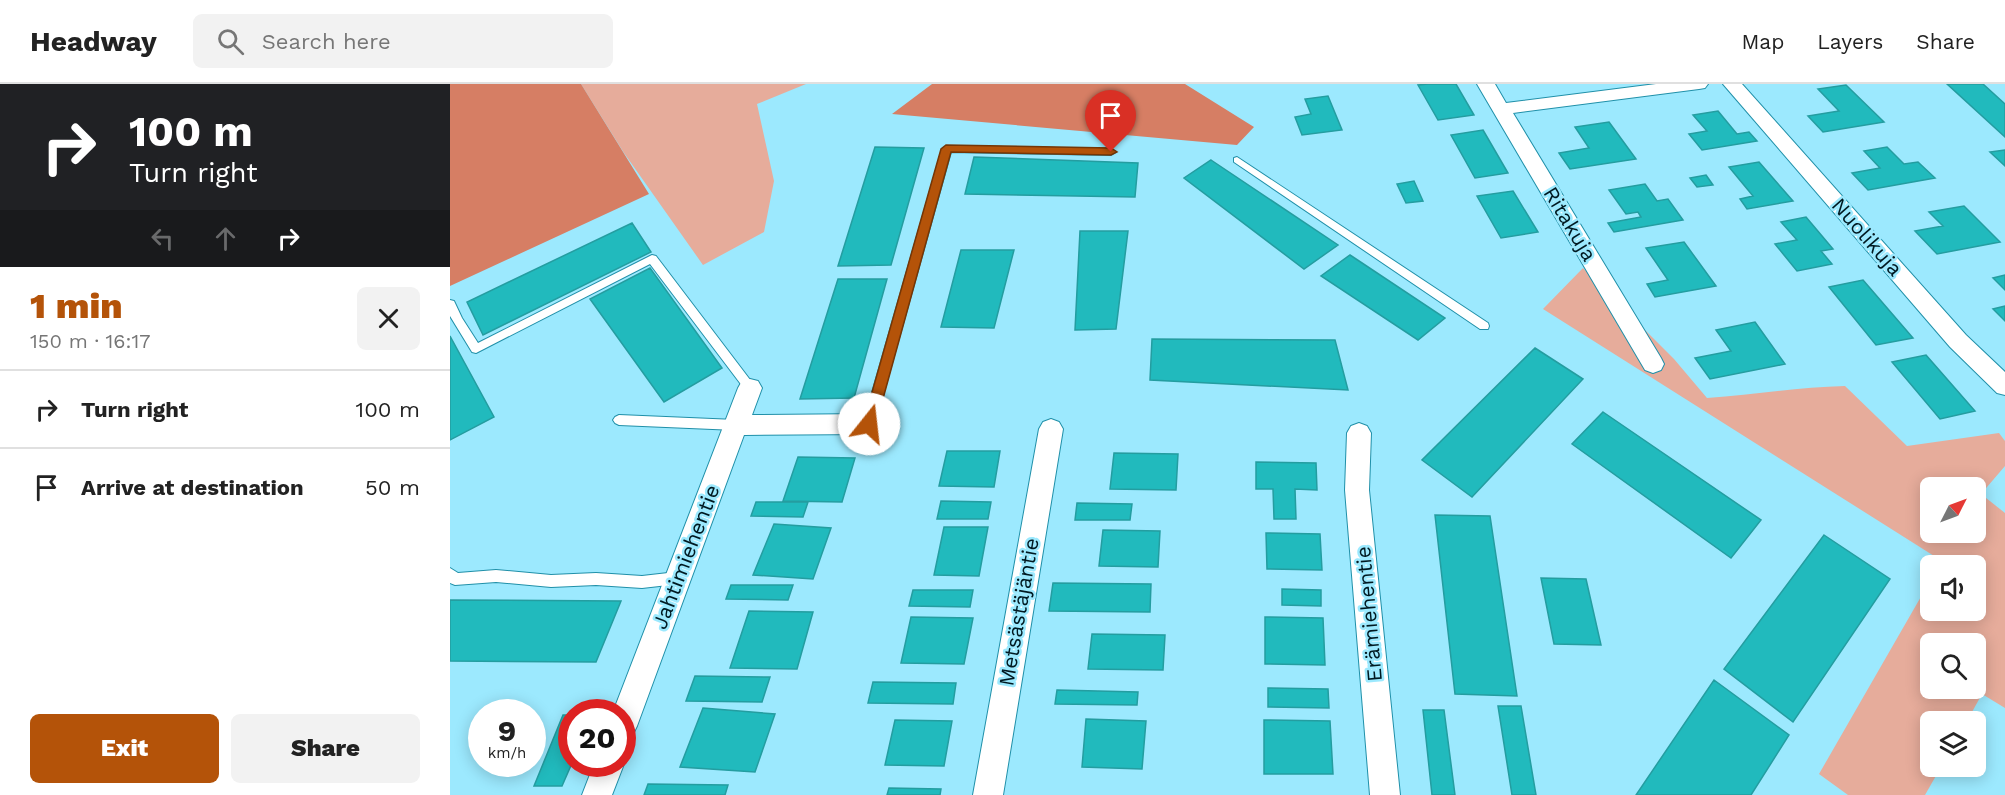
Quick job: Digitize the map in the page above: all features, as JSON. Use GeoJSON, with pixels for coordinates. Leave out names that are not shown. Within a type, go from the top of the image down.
{"type":"FeatureCollection","features":[{"type":"Feature","properties":{"kind":"street","name":"Ritakuja"},"geometry":{"type":"LineString","coordinates":[[1486,84],[1653,364]]}},
{"type":"Feature","properties":{"kind":"street"},"geometry":{"type":"LineString","coordinates":[[1502,109],[1699,84]]}},
{"type":"Feature","properties":{"kind":"street","name":"Nuolikuja"},"geometry":{"type":"LineString","coordinates":[[1732,84],[1958,341],[2005,386]]}},
{"type":"Feature","properties":{"kind":"street","name":"Jahtimiehentie"},"geometry":{"type":"LineString","coordinates":[[632,699],[750,388]]}},
{"type":"Feature","properties":{"kind":"street"},"geometry":{"type":"LineString","coordinates":[[736,425],[869,424]]}},
{"type":"Feature","properties":{"kind":"street","name":"Metsästäjäntie"},"geometry":{"type":"LineString","coordinates":[[988,795],[1051,429]]}},
{"type":"Feature","properties":{"kind":"street","name":"Erämiehentie"},"geometry":{"type":"LineString","coordinates":[[1359,433],[1357,490],[1385,795]]}},
{"type":"Feature","properties":{"kind":"street"},"geometry":{"type":"LineString","coordinates":[[597,795],[604,777]]}},
{"type":"Feature","properties":{"kind":"lane"},"geometry":{"type":"LineString","coordinates":[[869,424],[946,149],[1111,152]]}},
{"type":"Feature","properties":{"kind":"lane"},"geometry":{"type":"LineString","coordinates":[[1237,160],[1484,326]]}},
{"type":"Feature","properties":{"kind":"lane"},"geometry":{"type":"LineString","coordinates":[[450,304],[457,320],[476,349],[652,259],[750,388]]}},
{"type":"Feature","properties":{"kind":"lane"},"geometry":{"type":"LineString","coordinates":[[619,420],[736,425]]}},
{"type":"Feature","properties":{"kind":"lane"},"geometry":{"type":"LineString","coordinates":[[450,574],[456,579],[496,576],[551,581],[596,579],[642,582],[677,578]]}},
{"type":"Feature","properties":{"kind":"shaded area"},"geometry":{"type":"Polygon","coordinates":[[[450,84],[581,84],[649,194],[450,286],[450,84]]]}},
{"type":"Feature","properties":{"kind":"shaded area"},"geometry":{"type":"Polygon","coordinates":[[[581,84],[806,84],[757,104],[774,181],[764,232],[703,265],[624,153],[581,84]]]}},
{"type":"Feature","properties":{"kind":"shaded area"},"geometry":{"type":"Polygon","coordinates":[[[932,84],[1185,84],[1254,127],[1237,145],[892,114],[932,84]]]}},
{"type":"Feature","properties":{"kind":"shaded area"},"geometry":{"type":"Polygon","coordinates":[[[1583,268],[1674,359],[1707,398],[1845,386],[1907,446],[1999,433],[2005,441],[2005,466],[1986,488],[1986,477],[1920,477],[1920,543],[1986,543],[1986,498],[2005,513],[2005,708],[1986,696],[1986,633],[1920,633],[1920,699],[1979,699],[1973,711],[1920,711],[1920,777],[1935,777],[1925,795],[1848,795],[1819,774],[1920,598],[1920,621],[1986,621],[1986,555],[1932,555],[1543,309],[1583,268]]]}},
{"type":"Feature","properties":{"kind":"building"},"geometry":{"type":"Polygon","coordinates":[[[1456,84],[1474,115],[1438,120],[1418,85],[1456,84]]]}},
{"type":"Feature","properties":{"kind":"building"},"geometry":{"type":"Polygon","coordinates":[[[1947,84],[1983,84],[2005,104],[2005,137],[1947,84]]]}},
{"type":"Feature","properties":{"kind":"building"},"geometry":{"type":"Polygon","coordinates":[[[1846,85],[1884,122],[1823,132],[1808,116],[1839,111],[1818,89],[1846,85]]]}},
{"type":"Feature","properties":{"kind":"building"},"geometry":{"type":"Polygon","coordinates":[[[1328,96],[1342,130],[1302,135],[1295,117],[1311,114],[1305,99],[1328,96]]]}},
{"type":"Feature","properties":{"kind":"building"},"geometry":{"type":"Polygon","coordinates":[[[1718,111],[1737,134],[1749,132],[1757,141],[1702,150],[1689,134],[1707,131],[1693,115],[1718,111]]]}},
{"type":"Feature","properties":{"kind":"building"},"geometry":{"type":"Polygon","coordinates":[[[1609,122],[1636,159],[1570,169],[1559,153],[1589,148],[1575,127],[1609,122]]]}},
{"type":"Feature","properties":{"kind":"building"},"geometry":{"type":"Polygon","coordinates":[[[1483,130],[1508,173],[1475,178],[1451,135],[1483,130]]]}},
{"type":"Feature","properties":{"kind":"building"},"geometry":{"type":"Polygon","coordinates":[[[875,147],[924,148],[891,265],[838,266],[875,147]]]}},
{"type":"Feature","properties":{"kind":"building"},"geometry":{"type":"Polygon","coordinates":[[[1887,147],[1904,164],[1918,162],[1935,178],[1868,190],[1852,173],[1880,168],[1864,151],[1887,147]]]}},
{"type":"Feature","properties":{"kind":"building"},"geometry":{"type":"Polygon","coordinates":[[[2005,150],[2005,166],[1990,152],[2005,150]]]}},
{"type":"Feature","properties":{"kind":"building"},"geometry":{"type":"Polygon","coordinates":[[[974,157],[1138,163],[1135,197],[965,194],[974,157]]]}},
{"type":"Feature","properties":{"kind":"building"},"geometry":{"type":"Polygon","coordinates":[[[1211,160],[1338,245],[1304,269],[1184,178],[1211,160]]]}},
{"type":"Feature","properties":{"kind":"building"},"geometry":{"type":"Polygon","coordinates":[[[1759,162],[1793,201],[1747,209],[1740,199],[1753,196],[1729,167],[1759,162]]]}},
{"type":"Feature","properties":{"kind":"building"},"geometry":{"type":"Polygon","coordinates":[[[1706,175],[1713,185],[1697,187],[1690,178],[1706,175]]]}},
{"type":"Feature","properties":{"kind":"building"},"geometry":{"type":"Polygon","coordinates":[[[1414,181],[1423,201],[1406,203],[1397,184],[1414,181]]]}},
{"type":"Feature","properties":{"kind":"building"},"geometry":{"type":"Polygon","coordinates":[[[1645,184],[1657,201],[1668,199],[1683,220],[1614,232],[1608,223],[1641,217],[1638,212],[1626,214],[1609,190],[1645,184]]]}},
{"type":"Feature","properties":{"kind":"building"},"geometry":{"type":"Polygon","coordinates":[[[1513,191],[1538,232],[1501,238],[1477,196],[1513,191]]]}},
{"type":"Feature","properties":{"kind":"building"},"geometry":{"type":"Polygon","coordinates":[[[1964,206],[2000,242],[1937,254],[1915,231],[1943,226],[1929,212],[1964,206]]]}},
{"type":"Feature","properties":{"kind":"building"},"geometry":{"type":"Polygon","coordinates":[[[1806,217],[1833,249],[1821,251],[1832,264],[1797,271],[1775,244],[1797,240],[1781,222],[1806,217]]]}},
{"type":"Feature","properties":{"kind":"building"},"geometry":{"type":"Polygon","coordinates":[[[632,223],[651,252],[483,335],[467,302],[632,223]]]}},
{"type":"Feature","properties":{"kind":"building"},"geometry":{"type":"Polygon","coordinates":[[[1080,231],[1128,231],[1116,329],[1075,330],[1080,231]]]}},
{"type":"Feature","properties":{"kind":"building"},"geometry":{"type":"Polygon","coordinates":[[[1684,242],[1716,286],[1655,297],[1647,284],[1668,280],[1646,248],[1684,242]]]}},
{"type":"Feature","properties":{"kind":"building"},"geometry":{"type":"Polygon","coordinates":[[[961,250],[1014,250],[994,328],[941,327],[961,250]]]}},
{"type":"Feature","properties":{"kind":"building"},"geometry":{"type":"Polygon","coordinates":[[[1350,255],[1445,318],[1418,340],[1321,276],[1350,255]]]}},
{"type":"Feature","properties":{"kind":"building"},"geometry":{"type":"Polygon","coordinates":[[[650,268],[722,368],[664,402],[590,299],[650,268]]]}},
{"type":"Feature","properties":{"kind":"building"},"geometry":{"type":"Polygon","coordinates":[[[2005,275],[2005,290],[1993,278],[2005,275]]]}},
{"type":"Feature","properties":{"kind":"building"},"geometry":{"type":"Polygon","coordinates":[[[838,279],[887,279],[854,398],[800,399],[838,279]]]}},
{"type":"Feature","properties":{"kind":"building"},"geometry":{"type":"Polygon","coordinates":[[[1863,280],[1913,338],[1876,345],[1829,287],[1863,280]]]}},
{"type":"Feature","properties":{"kind":"building"},"geometry":{"type":"Polygon","coordinates":[[[2005,306],[2005,321],[1993,309],[2005,306]]]}},
{"type":"Feature","properties":{"kind":"building"},"geometry":{"type":"Polygon","coordinates":[[[1755,322],[1785,364],[1710,379],[1695,358],[1731,351],[1716,330],[1755,322]]]}},
{"type":"Feature","properties":{"kind":"building"},"geometry":{"type":"Polygon","coordinates":[[[450,336],[494,417],[450,440],[450,336]]]}},
{"type":"Feature","properties":{"kind":"building"},"geometry":{"type":"Polygon","coordinates":[[[1152,339],[1335,340],[1348,390],[1150,380],[1152,339]]]}},
{"type":"Feature","properties":{"kind":"building"},"geometry":{"type":"Polygon","coordinates":[[[1535,348],[1583,379],[1472,497],[1422,460],[1535,348]]]}},
{"type":"Feature","properties":{"kind":"building"},"geometry":{"type":"Polygon","coordinates":[[[1926,355],[1975,411],[1940,419],[1892,362],[1926,355]]]}},
{"type":"Feature","properties":{"kind":"building"},"geometry":{"type":"Polygon","coordinates":[[[1603,412],[1761,520],[1731,558],[1572,444],[1603,412]]]}},
{"type":"Feature","properties":{"kind":"building"},"geometry":{"type":"Polygon","coordinates":[[[947,451],[1000,451],[994,487],[939,486],[947,451]]]}},
{"type":"Feature","properties":{"kind":"building"},"geometry":{"type":"Polygon","coordinates":[[[1114,453],[1178,454],[1176,490],[1110,489],[1114,453]]]}},
{"type":"Feature","properties":{"kind":"building"},"geometry":{"type":"Polygon","coordinates":[[[798,457],[855,458],[842,502],[783,501],[798,457]]]}},
{"type":"Feature","properties":{"kind":"building"},"geometry":{"type":"Polygon","coordinates":[[[1256,462],[1316,463],[1317,490],[1295,489],[1296,519],[1274,519],[1273,489],[1256,489],[1256,462]]]}},
{"type":"Feature","properties":{"kind":"building"},"geometry":{"type":"Polygon","coordinates":[[[941,501],[991,502],[988,519],[937,519],[941,501]]]}},
{"type":"Feature","properties":{"kind":"building"},"geometry":{"type":"Polygon","coordinates":[[[756,502],[808,502],[803,517],[751,516],[756,502]]]}},
{"type":"Feature","properties":{"kind":"building"},"geometry":{"type":"Polygon","coordinates":[[[1077,503],[1132,504],[1130,520],[1075,520],[1077,503]]]}},
{"type":"Feature","properties":{"kind":"building"},"geometry":{"type":"Polygon","coordinates":[[[1435,515],[1490,516],[1517,696],[1455,694],[1435,515]]]}},
{"type":"Feature","properties":{"kind":"building"},"geometry":{"type":"Polygon","coordinates":[[[774,524],[831,528],[813,579],[753,575],[774,524]]]}},
{"type":"Feature","properties":{"kind":"building"},"geometry":{"type":"Polygon","coordinates":[[[944,527],[988,527],[979,576],[934,575],[944,527]]]}},
{"type":"Feature","properties":{"kind":"building"},"geometry":{"type":"Polygon","coordinates":[[[1103,530],[1160,531],[1158,567],[1099,566],[1103,530]]]}},
{"type":"Feature","properties":{"kind":"building"},"geometry":{"type":"Polygon","coordinates":[[[1266,533],[1320,534],[1322,570],[1267,569],[1266,533]]]}},
{"type":"Feature","properties":{"kind":"building"},"geometry":{"type":"Polygon","coordinates":[[[1824,535],[1890,579],[1793,722],[1724,669],[1824,535]]]}},
{"type":"Feature","properties":{"kind":"building"},"geometry":{"type":"Polygon","coordinates":[[[1541,578],[1586,579],[1601,645],[1554,644],[1541,578]]]}},
{"type":"Feature","properties":{"kind":"building"},"geometry":{"type":"Polygon","coordinates":[[[1053,583],[1151,584],[1150,612],[1049,611],[1053,583]]]}},
{"type":"Feature","properties":{"kind":"building"},"geometry":{"type":"Polygon","coordinates":[[[731,585],[793,585],[788,600],[726,599],[731,585]]]}},
{"type":"Feature","properties":{"kind":"building"},"geometry":{"type":"Polygon","coordinates":[[[1282,589],[1321,590],[1321,606],[1282,605],[1282,589]]]}},
{"type":"Feature","properties":{"kind":"building"},"geometry":{"type":"Polygon","coordinates":[[[913,590],[973,590],[970,607],[909,606],[913,590]]]}},
{"type":"Feature","properties":{"kind":"building"},"geometry":{"type":"Polygon","coordinates":[[[450,600],[621,601],[596,662],[450,661],[450,600]]]}},
{"type":"Feature","properties":{"kind":"building"},"geometry":{"type":"Polygon","coordinates":[[[749,611],[813,612],[797,669],[730,668],[749,611]]]}},
{"type":"Feature","properties":{"kind":"building"},"geometry":{"type":"Polygon","coordinates":[[[911,617],[973,618],[964,664],[901,663],[911,617]]]}},
{"type":"Feature","properties":{"kind":"building"},"geometry":{"type":"Polygon","coordinates":[[[1265,617],[1323,618],[1325,665],[1265,664],[1265,617]]]}},
{"type":"Feature","properties":{"kind":"building"},"geometry":{"type":"Polygon","coordinates":[[[1092,634],[1165,635],[1163,670],[1088,669],[1092,634]]]}},
{"type":"Feature","properties":{"kind":"building"},"geometry":{"type":"Polygon","coordinates":[[[695,676],[770,677],[762,702],[686,701],[695,676]]]}},
{"type":"Feature","properties":{"kind":"building"},"geometry":{"type":"Polygon","coordinates":[[[1714,680],[1789,735],[1751,795],[1636,795],[1714,680]]]}},
{"type":"Feature","properties":{"kind":"building"},"geometry":{"type":"Polygon","coordinates":[[[873,682],[956,683],[953,704],[868,703],[873,682]]]}},
{"type":"Feature","properties":{"kind":"building"},"geometry":{"type":"Polygon","coordinates":[[[1268,688],[1328,689],[1329,708],[1268,707],[1268,688]]]}},
{"type":"Feature","properties":{"kind":"building"},"geometry":{"type":"Polygon","coordinates":[[[1057,690],[1138,692],[1137,705],[1055,704],[1057,690]]]}},
{"type":"Feature","properties":{"kind":"building"},"geometry":{"type":"Polygon","coordinates":[[[1498,706],[1521,706],[1536,795],[1512,795],[1498,706]]]}},
{"type":"Feature","properties":{"kind":"building"},"geometry":{"type":"Polygon","coordinates":[[[703,708],[775,714],[755,772],[680,767],[703,708]]]}},
{"type":"Feature","properties":{"kind":"building"},"geometry":{"type":"Polygon","coordinates":[[[1423,710],[1444,710],[1455,795],[1432,795],[1423,710]]]}},
{"type":"Feature","properties":{"kind":"building"},"geometry":{"type":"Polygon","coordinates":[[[1086,719],[1146,721],[1142,769],[1082,767],[1086,719]]]}},
{"type":"Feature","properties":{"kind":"building"},"geometry":{"type":"Polygon","coordinates":[[[895,720],[952,721],[944,766],[885,765],[895,720]]]}},
{"type":"Feature","properties":{"kind":"building"},"geometry":{"type":"Polygon","coordinates":[[[1264,720],[1330,721],[1333,774],[1264,774],[1264,720]]]}},
{"type":"Feature","properties":{"kind":"building"},"geometry":{"type":"Polygon","coordinates":[[[558,727],[558,777],[566,777],[562,786],[534,786],[538,777],[546,777],[546,757],[558,727]]]}},
{"type":"Feature","properties":{"kind":"building"},"geometry":{"type":"Polygon","coordinates":[[[648,784],[728,785],[725,795],[644,795],[648,784]]]}},
{"type":"Feature","properties":{"kind":"building"},"geometry":{"type":"Polygon","coordinates":[[[889,788],[941,789],[940,795],[887,795],[889,788]]]}},
{"type":"Feature","properties":{"kind":"route"},"geometry":{"type":"LineString","coordinates":[[869,424],[946,149],[1111,152]]}}]}
